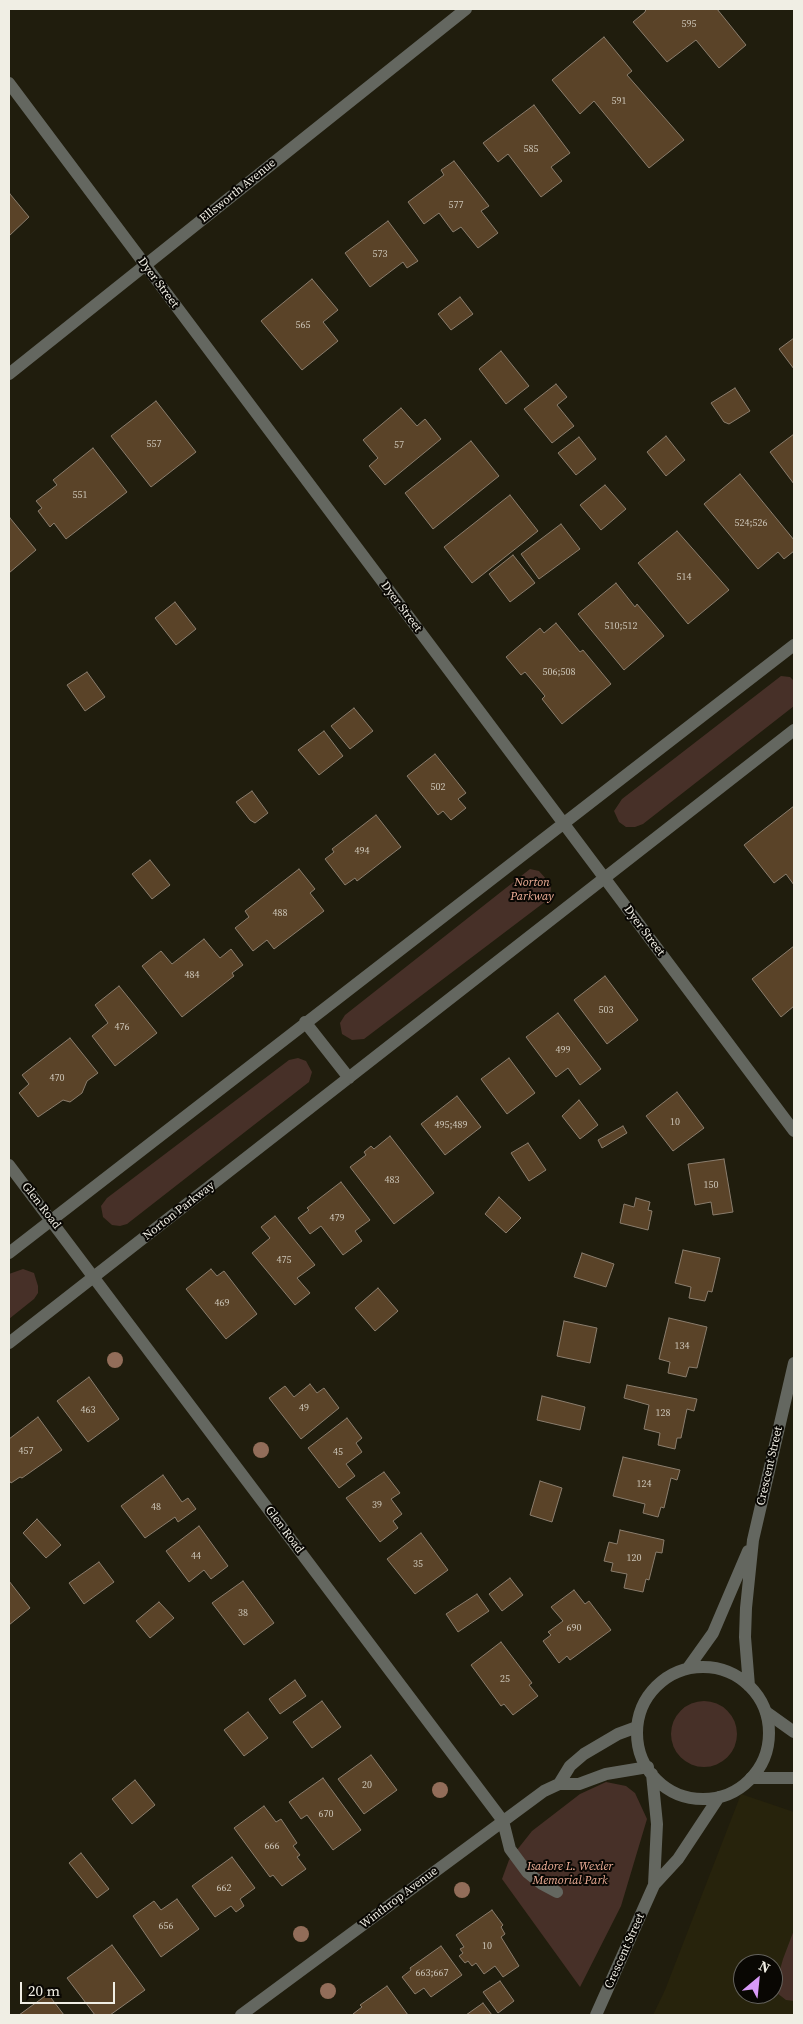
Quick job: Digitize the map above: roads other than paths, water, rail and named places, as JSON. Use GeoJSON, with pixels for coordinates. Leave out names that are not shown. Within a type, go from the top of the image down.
{"type":"FeatureCollection","features":[{"type":"Feature","properties":{"kind":"street","name":"Ellsworth Avenue"},"geometry":{"type":"LineString","coordinates":[[9,374],[466,9]]}},
{"type":"Feature","properties":{"kind":"street","name":"Dyer Street"},"geometry":{"type":"LineString","coordinates":[[9,84],[794,1130]]}},
{"type":"Feature","properties":{"kind":"street"},"geometry":{"type":"LineString","coordinates":[[9,1253],[562,822],[794,645]]}},
{"type":"Feature","properties":{"kind":"street","name":"Norton Parkway"},"geometry":{"type":"LineString","coordinates":[[9,1343],[794,730]]}},
{"type":"Feature","properties":{"kind":"street"},"geometry":{"type":"LineString","coordinates":[[306,1022],[349,1078]]}},
{"type":"Feature","properties":{"kind":"street","name":"Glen Road"},"geometry":{"type":"LineString","coordinates":[[9,1165],[503,1821],[510,1849],[528,1872],[542,1884],[557,1892]]}},
{"type":"Feature","properties":{"kind":"street","name":"Crescent Street"},"geometry":{"type":"LineString","coordinates":[[750,1686],[746,1618],[753,1540],[794,1363]]}},
{"type":"Feature","properties":{"kind":"street","name":"Crescent Street"},"geometry":{"type":"LineString","coordinates":[[688,1668],[713,1633],[753,1540]]}},
{"type":"Feature","properties":{"kind":"street"},"geometry":{"type":"LineString","coordinates":[[702,1667],[728,1671],[750,1686],[759,1697],[766,1712],[769,1725],[769,1740],[760,1767],[751,1778],[731,1793],[719,1797],[700,1799],[682,1795],[665,1786],[650,1770],[638,1744],[637,1727],[641,1710],[648,1696],[659,1683],[673,1674],[688,1668],[702,1667]]}},
{"type":"Feature","properties":{"kind":"street"},"geometry":{"type":"LineString","coordinates":[[766,1712],[794,1732]]}},
{"type":"Feature","properties":{"kind":"street","name":"Winthrop Avenue"},"geometry":{"type":"LineString","coordinates":[[559,1784],[570,1766],[584,1754],[618,1734],[637,1727]]}},
{"type":"Feature","properties":{"kind":"street","name":"Winthrop Avenue"},"geometry":{"type":"LineString","coordinates":[[241,2015],[544,1791],[559,1784],[579,1784],[606,1774],[650,1770]]}},
{"type":"Feature","properties":{"kind":"street","name":"Crescent Street"},"geometry":{"type":"LineString","coordinates":[[650,1770],[657,1824],[654,1885]]}},
{"type":"Feature","properties":{"kind":"street"},"geometry":{"type":"LineString","coordinates":[[751,1778],[794,1778]]}},
{"type":"Feature","properties":{"kind":"street","name":"Crescent Street"},"geometry":{"type":"LineString","coordinates":[[596,2015],[654,1885],[678,1859],[719,1797]]}},
{"type":"Feature","properties":{"kind":"park label","name":"Isadore L. Wexler Memorial Park"},"geometry":{"type":"Point","coordinates":[570,1874]}}]}
